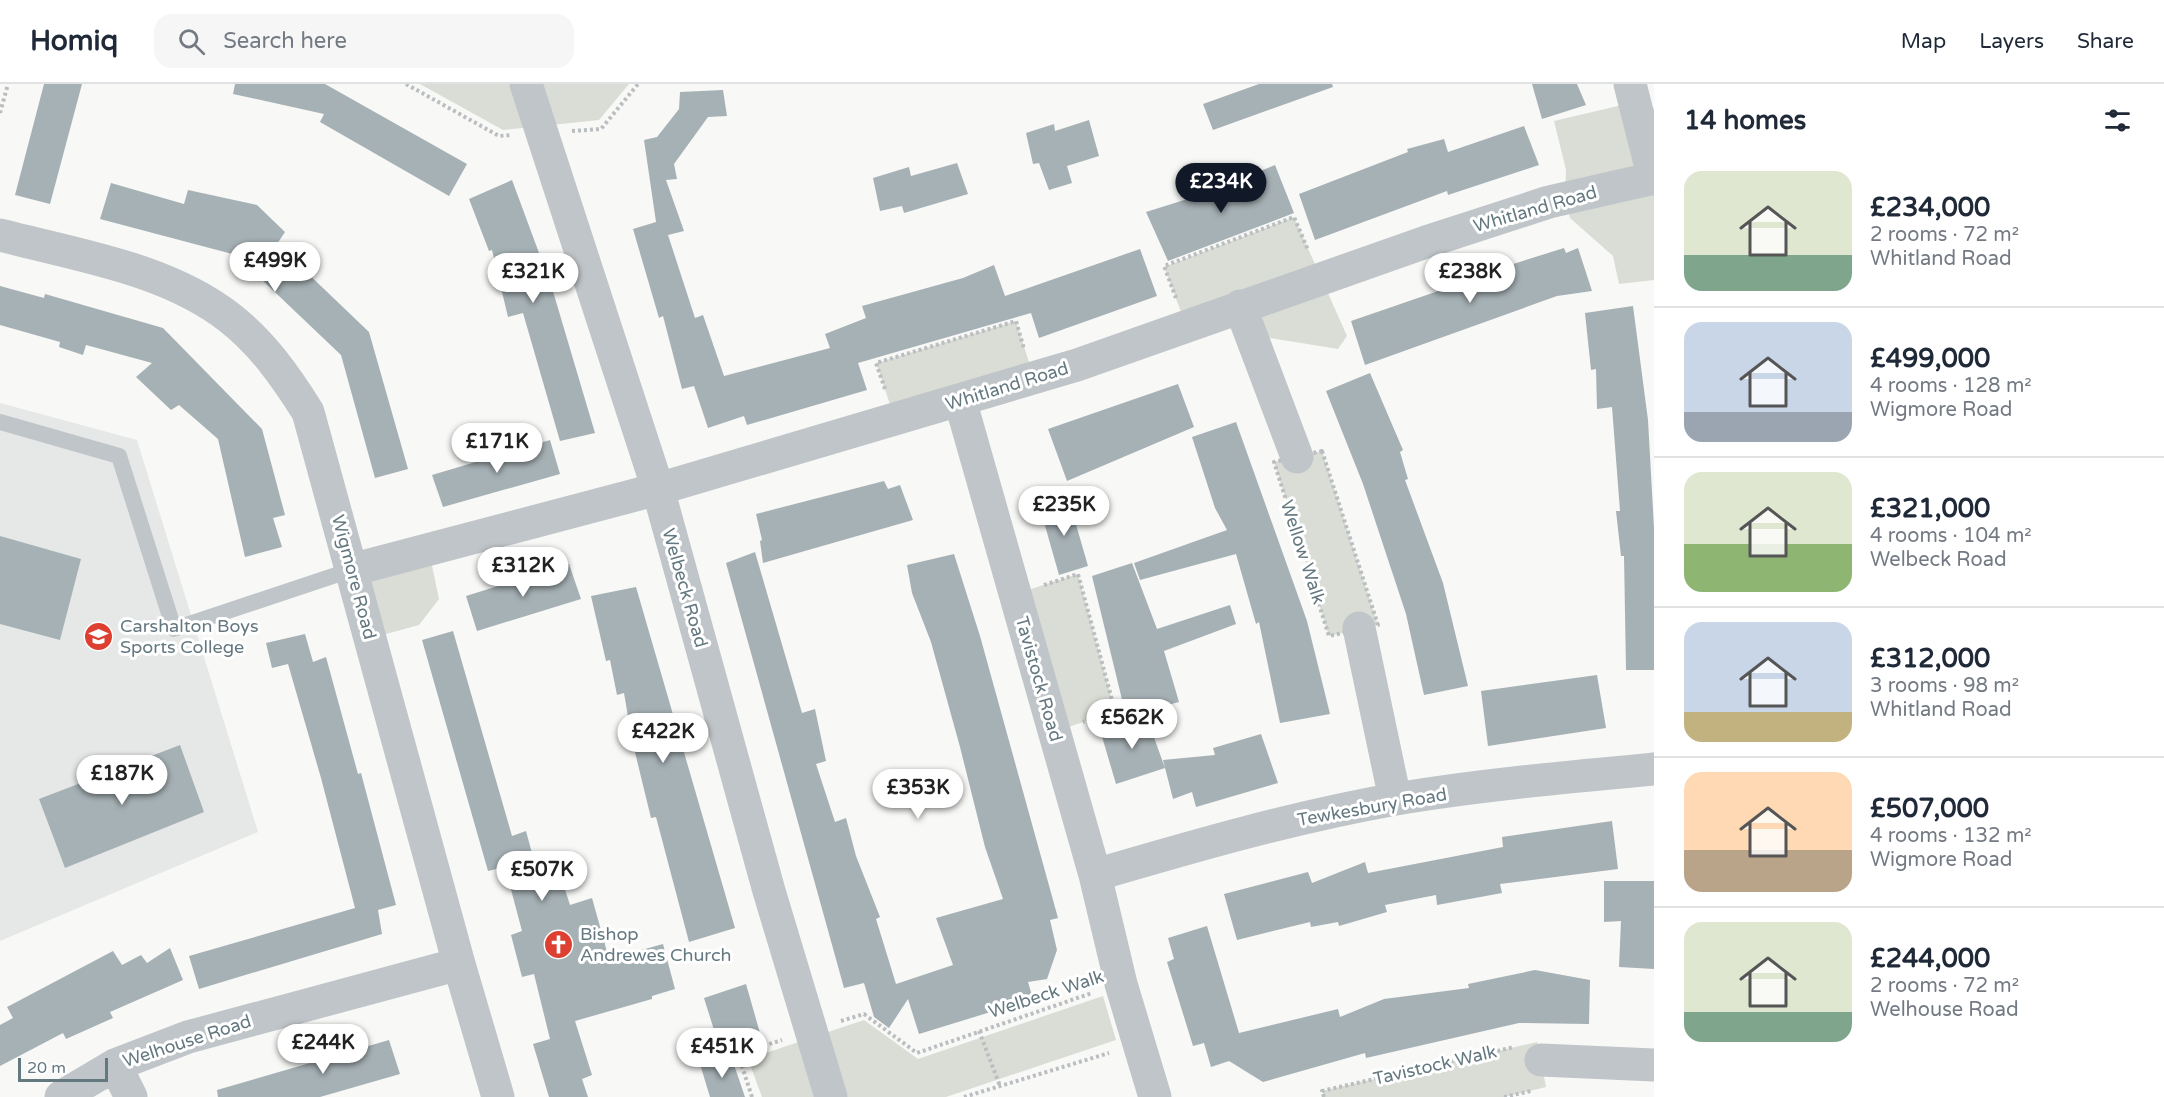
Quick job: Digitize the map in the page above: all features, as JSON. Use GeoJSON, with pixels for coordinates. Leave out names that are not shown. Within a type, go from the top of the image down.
{"type":"FeatureCollection","features":[{"type":"Feature","properties":{"kind":"street","name":"Welbeck Road"},"geometry":{"type":"LineString","coordinates":[[526,84],[658,489],[810,1031],[831,1097]]}},
{"type":"Feature","properties":{"kind":"street"},"geometry":{"type":"LineString","coordinates":[[1630,84],[1654,179]]}},
{"type":"Feature","properties":{"kind":"street","name":"Whitland Road"},"geometry":{"type":"LineString","coordinates":[[351,570],[658,489],[1034,378],[1320,278],[1549,202],[1654,179]]}},
{"type":"Feature","properties":{"kind":"street","name":"Wigmore Road"},"geometry":{"type":"LineString","coordinates":[[0,235],[146,274],[190,293],[230,317],[259,344],[286,376],[308,412],[459,964],[498,1097]]}},
{"type":"Feature","properties":{"kind":"street"},"geometry":{"type":"LineString","coordinates":[[1240,306],[1297,457]]}},
{"type":"Feature","properties":{"kind":"street","name":"Tavistock Road"},"geometry":{"type":"LineString","coordinates":[[960,400],[1095,875],[1121,984],[1155,1097]]}},
{"type":"Feature","properties":{"kind":"street"},"geometry":{"type":"LineString","coordinates":[[1359,628],[1395,800]]}},
{"type":"Feature","properties":{"kind":"street","name":"Tewkesbury Road"},"geometry":{"type":"LineString","coordinates":[[1095,875],[1249,831],[1395,800],[1549,778],[1654,769]]}},
{"type":"Feature","properties":{"kind":"street","name":"Welhouse Road"},"geometry":{"type":"LineString","coordinates":[[62,1097],[115,1065],[188,1037],[459,964]]}},
{"type":"Feature","properties":{"kind":"street"},"geometry":{"type":"LineString","coordinates":[[1540,1060],[1654,1065]]}},
{"type":"Feature","properties":{"kind":"street"},"geometry":{"type":"LineString","coordinates":[[115,1065],[131,1097]]}},
{"type":"Feature","properties":{"kind":"lane"},"geometry":{"type":"LineString","coordinates":[[0,422],[119,456],[174,629],[351,570]]}},
{"type":"Feature","properties":{"kind":"path"},"geometry":{"type":"LineString","coordinates":[[0,113],[8,84]]}},
{"type":"Feature","properties":{"kind":"path"},"geometry":{"type":"LineString","coordinates":[[1186,325],[1164,267],[1294,217],[1320,278]]}},
{"type":"Feature","properties":{"kind":"path"},"geometry":{"type":"LineString","coordinates":[[895,419],[876,363],[1016,321],[1034,378]]}},
{"type":"Feature","properties":{"kind":"path","name":"Wellow Walk"},"geometry":{"type":"LineString","coordinates":[[1322,451],[1378,625],[1329,636],[1274,462],[1297,457],[1322,451]]}},
{"type":"Feature","properties":{"kind":"path"},"geometry":{"type":"LineString","coordinates":[[1015,594],[1078,574],[1115,711],[1054,732]]}},
{"type":"Feature","properties":{"kind":"path","name":"Welbeck Walk"},"geometry":{"type":"LineString","coordinates":[[810,1031],[864,1014],[917,1053],[979,1030],[1121,984]]}},
{"type":"Feature","properties":{"kind":"path","name":"Welbeck Walk"},"geometry":{"type":"LineString","coordinates":[[979,1030],[1000,1086]]}},
{"type":"Feature","properties":{"kind":"path"},"geometry":{"type":"LineString","coordinates":[[752,1097],[738,1054],[810,1031]]}},
{"type":"Feature","properties":{"kind":"path","name":"Tavistock Walk"},"geometry":{"type":"LineString","coordinates":[[1324,1097],[1322,1091],[1537,1042],[1540,1060]]}},
{"type":"Feature","properties":{"kind":"path"},"geometry":{"type":"LineString","coordinates":[[964,1097],[1138,1044]]}},
{"type":"Feature","properties":{"kind":"path"},"geometry":{"type":"LineString","coordinates":[[1504,1097],[1546,1087],[1540,1060]]}},
{"type":"Feature","properties":{"kind":"shaded area"},"geometry":{"type":"Polygon","coordinates":[[[420,84],[629,84],[599,120],[503,130],[420,84]]]}},
{"type":"Feature","properties":{"kind":"shaded area"},"geometry":{"type":"Polygon","coordinates":[[[1635,102],[1654,108],[1654,280],[1619,284],[1613,256],[1570,218],[1565,199],[1566,170],[1554,121],[1635,102]]]}},
{"type":"Feature","properties":{"kind":"shaded area"},"geometry":{"type":"Polygon","coordinates":[[[1294,217],[1347,336],[1338,349],[1251,335],[1240,306],[1186,325],[1164,267],[1294,217]]]}},
{"type":"Feature","properties":{"kind":"shaded area"},"geometry":{"type":"Polygon","coordinates":[[[1016,321],[1034,378],[895,419],[876,363],[1016,321]]]}},
{"type":"Feature","properties":{"kind":"shaded area","name":"Carshalton Boys Sports College"},"geometry":{"type":"Polygon","coordinates":[[[0,403],[137,440],[258,832],[0,941],[0,403]]]}},
{"type":"Feature","properties":{"kind":"shaded area"},"geometry":{"type":"Polygon","coordinates":[[[1322,451],[1378,625],[1329,636],[1274,462],[1322,451]]]}},
{"type":"Feature","properties":{"kind":"shaded area"},"geometry":{"type":"Polygon","coordinates":[[[430,556],[439,599],[419,625],[375,637],[357,573],[430,556]]]}},
{"type":"Feature","properties":{"kind":"shaded area"},"geometry":{"type":"Polygon","coordinates":[[[1078,574],[1115,711],[1054,732],[1015,594],[1078,574]]]}},
{"type":"Feature","properties":{"kind":"shaded area"},"geometry":{"type":"Polygon","coordinates":[[[1103,996],[1116,1040],[946,1097],[762,1097],[748,1059],[864,1020],[918,1059],[1103,996]]]}},
{"type":"Feature","properties":{"kind":"shaded area"},"geometry":{"type":"Polygon","coordinates":[[[1537,1042],[1546,1087],[1504,1097],[1324,1097],[1322,1091],[1537,1042]]]}},
{"type":"Feature","properties":{"kind":"building"},"geometry":{"type":"Polygon","coordinates":[[[44,84],[82,84],[50,204],[15,195],[44,84]]]}},
{"type":"Feature","properties":{"kind":"building"},"geometry":{"type":"Polygon","coordinates":[[[235,84],[325,84],[467,164],[449,196],[320,122],[324,114],[233,94],[235,84]]]}},
{"type":"Feature","properties":{"kind":"building"},"geometry":{"type":"Polygon","coordinates":[[[1259,84],[1332,84],[1333,87],[1213,130],[1203,104],[1259,84]]]}},
{"type":"Feature","properties":{"kind":"building"},"geometry":{"type":"Polygon","coordinates":[[[1532,84],[1577,84],[1586,105],[1542,119],[1532,84]]]}},
{"type":"Feature","properties":{"kind":"building"},"geometry":{"type":"Polygon","coordinates":[[[723,90],[727,116],[708,117],[674,164],[677,179],[666,180],[684,231],[668,235],[695,318],[703,315],[724,376],[830,348],[825,334],[866,318],[862,306],[963,278],[994,265],[1005,296],[1140,249],[1157,296],[1039,338],[1031,313],[858,363],[867,390],[747,425],[744,416],[708,428],[694,386],[682,389],[663,316],[659,318],[633,229],[656,222],[644,140],[657,137],[679,109],[680,92],[723,90]]]}},
{"type":"Feature","properties":{"kind":"building"},"geometry":{"type":"Polygon","coordinates":[[[1089,120],[1099,156],[1067,166],[1072,183],[1049,190],[1039,163],[1033,164],[1026,133],[1054,124],[1055,131],[1089,120]]]}},
{"type":"Feature","properties":{"kind":"building"},"geometry":{"type":"Polygon","coordinates":[[[1524,126],[1539,165],[1448,195],[1447,191],[1315,240],[1299,194],[1408,152],[1407,149],[1444,139],[1448,152],[1524,126]]]}},
{"type":"Feature","properties":{"kind":"building"},"geometry":{"type":"Polygon","coordinates":[[[957,163],[968,194],[904,213],[902,206],[880,211],[873,178],[909,167],[911,176],[957,163]]]}},
{"type":"Feature","properties":{"kind":"building"},"geometry":{"type":"Polygon","coordinates":[[[1275,165],[1294,213],[1168,261],[1146,212],[1213,191],[1275,165]]]}},
{"type":"Feature","properties":{"kind":"building"},"geometry":{"type":"Polygon","coordinates":[[[512,180],[552,288],[595,433],[560,441],[523,313],[508,317],[492,250],[489,251],[469,199],[512,180]]]}},
{"type":"Feature","properties":{"kind":"building"},"geometry":{"type":"Polygon","coordinates":[[[111,183],[184,204],[188,190],[257,205],[285,232],[277,244],[369,332],[408,469],[375,478],[341,355],[236,255],[100,219],[111,183]]]}},
{"type":"Feature","properties":{"kind":"building"},"geometry":{"type":"Polygon","coordinates":[[[1564,248],[1566,253],[1578,248],[1592,291],[1557,296],[1365,365],[1351,321],[1479,277],[1478,275],[1564,248]]]}},
{"type":"Feature","properties":{"kind":"building"},"geometry":{"type":"Polygon","coordinates":[[[0,286],[44,298],[45,294],[163,328],[262,429],[285,515],[273,518],[282,547],[245,557],[218,439],[179,405],[171,410],[136,377],[152,363],[86,345],[83,355],[59,347],[60,342],[0,325],[0,286]]]}},
{"type":"Feature","properties":{"kind":"building"},"geometry":{"type":"Polygon","coordinates":[[[1633,306],[1648,420],[1654,528],[1654,670],[1626,670],[1624,556],[1621,556],[1616,511],[1620,511],[1612,407],[1597,409],[1596,369],[1591,370],[1585,313],[1633,306]]]}},
{"type":"Feature","properties":{"kind":"building"},"geometry":{"type":"Polygon","coordinates":[[[1370,373],[1403,450],[1400,452],[1408,479],[1405,480],[1443,583],[1468,686],[1424,695],[1406,614],[1363,484],[1326,391],[1370,373]]]}},
{"type":"Feature","properties":{"kind":"building"},"geometry":{"type":"Polygon","coordinates":[[[1178,384],[1194,427],[1067,481],[1048,429],[1178,384]]]}},
{"type":"Feature","properties":{"kind":"building"},"geometry":{"type":"Polygon","coordinates":[[[1236,422],[1307,621],[1330,714],[1280,723],[1259,622],[1256,624],[1236,554],[1140,580],[1134,563],[1227,530],[1215,508],[1192,437],[1236,422]]]}},
{"type":"Feature","properties":{"kind":"building"},"geometry":{"type":"Polygon","coordinates":[[[550,440],[560,474],[443,507],[432,475],[550,440]]]}},
{"type":"Feature","properties":{"kind":"building"},"geometry":{"type":"Polygon","coordinates":[[[884,481],[888,489],[900,485],[913,520],[763,563],[760,541],[762,540],[756,514],[884,481]]]}},
{"type":"Feature","properties":{"kind":"building"},"geometry":{"type":"Polygon","coordinates":[[[1069,500],[1088,566],[1059,575],[1040,508],[1069,500]]]}},
{"type":"Feature","properties":{"kind":"building"},"geometry":{"type":"Polygon","coordinates":[[[0,536],[81,559],[60,640],[0,624],[0,536]]]}},
{"type":"Feature","properties":{"kind":"building"},"geometry":{"type":"Polygon","coordinates":[[[755,552],[802,713],[815,709],[826,761],[816,764],[835,822],[846,818],[856,856],[880,917],[876,919],[896,984],[953,965],[936,918],[1003,899],[985,847],[931,642],[912,593],[907,565],[954,554],[980,636],[1058,918],[1050,920],[1057,950],[1047,979],[1028,982],[1033,999],[919,1034],[908,999],[889,1028],[874,1017],[864,983],[844,988],[726,563],[755,552]]]}},
{"type":"Feature","properties":{"kind":"building"},"geometry":{"type":"Polygon","coordinates":[[[1132,563],[1157,629],[1230,605],[1236,624],[1164,651],[1179,702],[1126,716],[1092,576],[1132,563]]]}},
{"type":"Feature","properties":{"kind":"building"},"geometry":{"type":"Polygon","coordinates":[[[569,564],[581,599],[477,631],[466,596],[569,564]]]}},
{"type":"Feature","properties":{"kind":"building"},"geometry":{"type":"Polygon","coordinates":[[[636,587],[735,928],[689,942],[656,817],[651,818],[632,740],[624,693],[617,695],[610,660],[606,661],[591,596],[636,587]]]}},
{"type":"Feature","properties":{"kind":"building"},"geometry":{"type":"Polygon","coordinates":[[[453,631],[512,836],[526,831],[536,868],[556,862],[570,905],[592,898],[609,959],[663,944],[675,989],[652,996],[652,999],[575,1021],[592,1075],[582,1079],[588,1097],[549,1097],[533,1044],[550,1039],[534,974],[522,977],[511,935],[522,931],[505,867],[488,871],[422,640],[453,631]]]}},
{"type":"Feature","properties":{"kind":"building"},"geometry":{"type":"Polygon","coordinates":[[[305,634],[313,662],[326,657],[358,774],[361,773],[396,905],[378,910],[382,934],[199,989],[189,956],[355,908],[288,664],[272,668],[266,643],[305,634]]]}},
{"type":"Feature","properties":{"kind":"building"},"geometry":{"type":"Polygon","coordinates":[[[1597,675],[1606,728],[1488,746],[1481,691],[1597,675]]]}},
{"type":"Feature","properties":{"kind":"building"},"geometry":{"type":"Polygon","coordinates":[[[1147,718],[1165,768],[1116,784],[1100,730],[1147,718]]]}},
{"type":"Feature","properties":{"kind":"building"},"geometry":{"type":"Polygon","coordinates":[[[1261,734],[1278,783],[1196,807],[1192,792],[1173,799],[1163,760],[1215,755],[1213,748],[1261,734]]]}},
{"type":"Feature","properties":{"kind":"building"},"geometry":{"type":"Polygon","coordinates":[[[180,745],[204,812],[65,868],[39,799],[180,745]]]}},
{"type":"Feature","properties":{"kind":"building"},"geometry":{"type":"Polygon","coordinates":[[[1612,821],[1618,869],[1500,884],[1502,893],[1437,905],[1436,895],[1385,905],[1387,912],[1339,926],[1338,922],[1311,927],[1310,922],[1237,940],[1224,894],[1308,872],[1312,883],[1365,862],[1368,873],[1503,847],[1502,837],[1612,821]]]}},
{"type":"Feature","properties":{"kind":"building"},"geometry":{"type":"Polygon","coordinates":[[[1604,881],[1654,881],[1654,969],[1619,967],[1621,921],[1604,922],[1604,881]]]}},
{"type":"Feature","properties":{"kind":"building"},"geometry":{"type":"Polygon","coordinates":[[[1207,926],[1239,1033],[1338,1009],[1340,1017],[1384,999],[1469,988],[1468,984],[1535,970],[1590,980],[1589,1024],[1519,1023],[1366,1058],[1365,1053],[1263,1082],[1229,1061],[1211,1067],[1204,1043],[1193,1046],[1167,962],[1174,959],[1168,938],[1207,926]]]}},
{"type":"Feature","properties":{"kind":"building"},"geometry":{"type":"Polygon","coordinates":[[[170,948],[183,980],[110,1012],[113,1018],[66,1039],[63,1033],[0,1066],[0,1025],[13,1018],[7,1007],[113,951],[122,965],[141,955],[147,963],[170,948]]]}},
{"type":"Feature","properties":{"kind":"building"},"geometry":{"type":"Polygon","coordinates":[[[746,984],[760,1033],[719,1046],[704,998],[746,984]]]}},
{"type":"Feature","properties":{"kind":"building"},"geometry":{"type":"Polygon","coordinates":[[[389,1040],[400,1074],[320,1097],[218,1097],[217,1090],[389,1040]]]}},
{"type":"Feature","properties":{"kind":"building"},"geometry":{"type":"Polygon","coordinates":[[[731,1056],[745,1097],[710,1097],[700,1064],[731,1056]]]}},
{"type":"Feature","properties":{"kind":"place","name":"Carshalton Boys Sports College"},"geometry":{"type":"Point","coordinates":[99,636]}},
{"type":"Feature","properties":{"kind":"place","name":"Bishop Andrewes Church"},"geometry":{"type":"Point","coordinates":[559,944]}}]}
